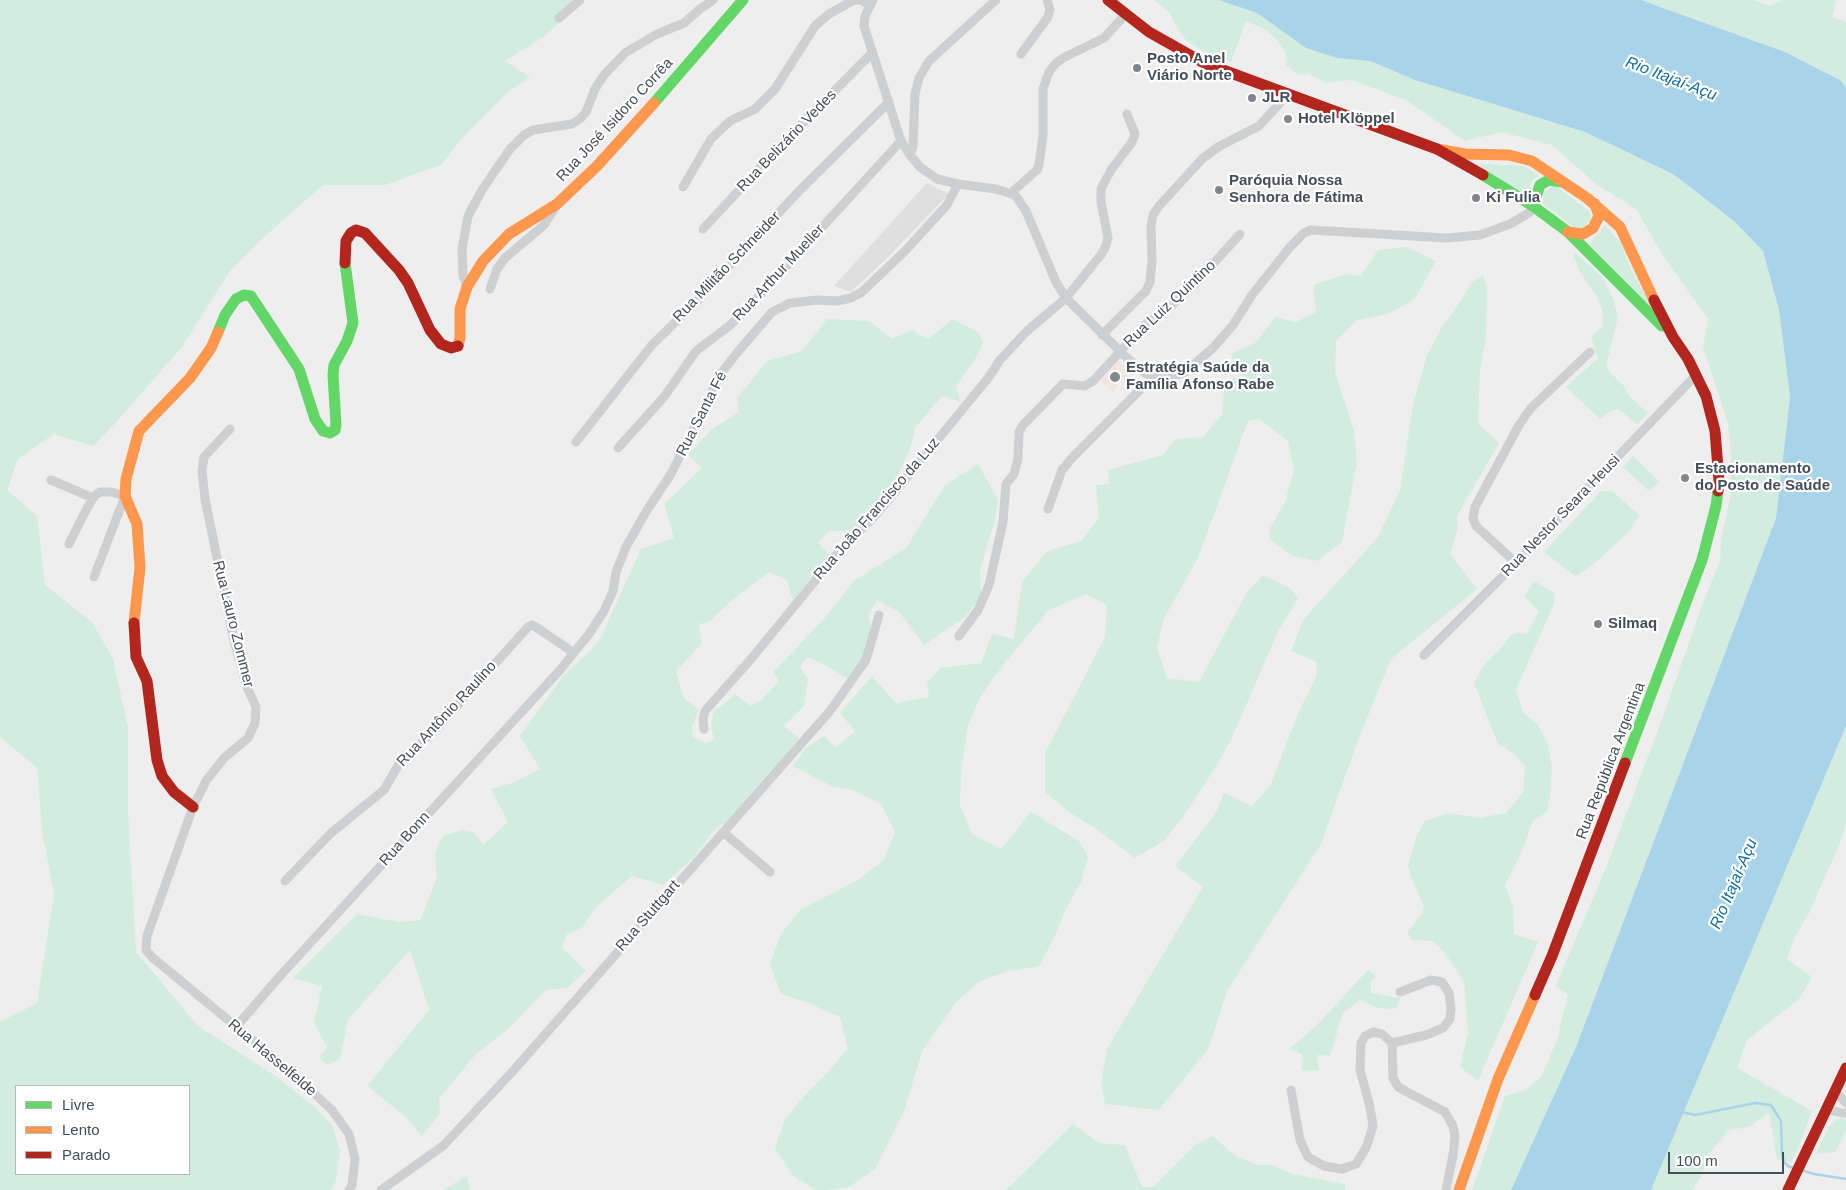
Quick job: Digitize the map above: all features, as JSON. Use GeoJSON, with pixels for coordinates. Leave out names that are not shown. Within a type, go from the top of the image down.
{"type":"FeatureCollection","features":[{"type":"Feature","properties":{"kind":"main road","name":"Rua José Isidoro Corrêa"},"geometry":{"type":"LineString","coordinates":[[193,807],[174,792],[162,776],[156,760],[147,681],[136,657],[132,628],[140,567],[137,524],[125,496],[126,478],[139,431],[158,409],[190,378],[211,348],[225,315],[236,299],[244,295],[251,296],[299,369],[315,420],[323,430],[330,433],[335,430],[334,365],[347,341],[352,322],[345,265],[346,241],[351,233],[356,230],[365,233],[382,250],[408,284],[430,330],[441,344],[451,348],[458,346],[460,338],[460,309],[467,287],[483,261],[509,234],[557,204],[610,151],[670,86],[743,0]]}},
{"type":"Feature","properties":{"kind":"main road","name":"Rua República Argentina"},"geometry":{"type":"LineString","coordinates":[[1108,1],[1125,15],[1173,47],[1204,64],[1437,149],[1506,188],[1534,206],[1568,232],[1673,337]]}},
{"type":"Feature","properties":{"kind":"main road","name":"Rua República Argentina"},"geometry":{"type":"LineString","coordinates":[[1437,149],[1465,154],[1509,155],[1532,161],[1567,183],[1614,220],[1625,235],[1649,290],[1673,337],[1696,375],[1711,413],[1718,448],[1719,480],[1716,506],[1702,560],[1604,824],[1552,956],[1498,1079],[1460,1190]]}},
{"type":"Feature","properties":{"kind":"main road"},"geometry":{"type":"LineString","coordinates":[[1534,206],[1537,190],[1546,180],[1557,180],[1567,183]]}},
{"type":"Feature","properties":{"kind":"main road"},"geometry":{"type":"LineString","coordinates":[[1568,232],[1583,234],[1593,228],[1599,216],[1595,204]]}},
{"type":"Feature","properties":{"kind":"main road"},"geometry":{"type":"LineString","coordinates":[[1788,1190],[1846,1068]]}},
{"type":"Feature","properties":{"kind":"street"},"geometry":{"type":"LineString","coordinates":[[559,18],[580,0]]}},
{"type":"Feature","properties":{"kind":"street"},"geometry":{"type":"LineString","coordinates":[[467,287],[463,275],[462,249],[468,216],[482,190],[510,150],[524,135],[534,130],[572,124],[580,119],[586,112],[595,89],[604,75],[625,53],[657,34],[684,23],[713,0]]}},
{"type":"Feature","properties":{"kind":"street"},"geometry":{"type":"LineString","coordinates":[[683,187],[711,139],[730,122],[755,109],[776,89],[815,26],[830,14],[854,0],[861,0],[871,2],[864,16],[864,26],[901,141],[920,167],[931,176],[958,184],[996,189],[1011,193],[1020,199],[1056,282],[1066,298],[1120,351],[1140,369],[1153,377],[1169,377],[1184,373],[1213,348],[1233,325],[1252,295],[1290,247],[1304,233],[1311,230],[1446,238],[1480,235],[1510,224],[1529,213],[1534,206]]}},
{"type":"Feature","properties":{"kind":"street"},"geometry":{"type":"LineString","coordinates":[[910,154],[913,146],[915,94],[919,78],[929,61],[996,0]]}},
{"type":"Feature","properties":{"kind":"street"},"geometry":{"type":"LineString","coordinates":[[1021,54],[1048,17],[1050,9],[1047,0]]}},
{"type":"Feature","properties":{"kind":"street"},"geometry":{"type":"LineString","coordinates":[[1011,193],[1037,170],[1039,165],[1043,135],[1043,88],[1049,72],[1056,63],[1065,57],[1104,38],[1125,15]]}},
{"type":"Feature","properties":{"kind":"street","name":"Rua Belizário Vedes"},"geometry":{"type":"LineString","coordinates":[[702,230],[781,145],[872,53]]}},
{"type":"Feature","properties":{"kind":"street"},"geometry":{"type":"LineString","coordinates":[[1102,334],[1136,302],[1150,282],[1152,260],[1151,226],[1153,215],[1159,206],[1204,158],[1218,147],[1258,126],[1280,103],[1284,93]]}},
{"type":"Feature","properties":{"kind":"street","name":"Rua Militão Schneider"},"geometry":{"type":"LineString","coordinates":[[576,442],[652,346],[700,298],[799,191],[889,102]]}},
{"type":"Feature","properties":{"kind":"street","name":"Rua João Francisco da Luz"},"geometry":{"type":"LineString","coordinates":[[704,729],[703,719],[705,711],[751,659],[842,548],[876,515],[989,377],[1000,360],[1027,331],[1066,298],[1105,248],[1108,238],[1101,202],[1101,189],[1111,170],[1132,142],[1134,134],[1127,114]]}},
{"type":"Feature","properties":{"kind":"street","name":"Rua Arthur Mueller"},"geometry":{"type":"LineString","coordinates":[[618,448],[664,397],[696,351],[729,326],[750,306],[901,141]]}},
{"type":"Feature","properties":{"kind":"street","name":"Rua Santa Fé"},"geometry":{"type":"LineString","coordinates":[[574,653],[604,611],[613,591],[616,572],[626,547],[647,510],[671,474],[720,375],[736,354],[772,312],[790,303],[817,300],[838,301],[851,298],[862,292],[947,205],[958,184]]}},
{"type":"Feature","properties":{"kind":"street"},"geometry":{"type":"LineString","coordinates":[[490,289],[497,269],[505,258],[544,225],[557,204]]}},
{"type":"Feature","properties":{"kind":"street","name":"Rua Luiz Quintino"},"geometry":{"type":"LineString","coordinates":[[959,636],[978,610],[989,584],[1003,522],[1006,484],[1014,474],[1018,460],[1019,432],[1063,384],[1085,386],[1092,381],[1145,325],[1171,306],[1196,283],[1240,234]]}},
{"type":"Feature","properties":{"kind":"street"},"geometry":{"type":"LineString","coordinates":[[1516,563],[1476,526],[1474,518],[1475,507],[1519,426],[1531,408],[1590,352]]}},
{"type":"Feature","properties":{"kind":"street","name":"Rua Nestor Seara Heusi"},"geometry":{"type":"LineString","coordinates":[[1424,656],[1696,375]]}},
{"type":"Feature","properties":{"kind":"street"},"geometry":{"type":"LineString","coordinates":[[1048,509],[1062,470],[1153,377]]}},
{"type":"Feature","properties":{"kind":"street","name":"Rua Lauro Zommer"},"geometry":{"type":"LineString","coordinates":[[146,950],[147,936],[193,807],[206,781],[224,758],[248,738],[255,723],[256,707],[247,687],[234,641],[206,508],[202,470],[204,457],[230,429]]}},
{"type":"Feature","properties":{"kind":"street"},"geometry":{"type":"LineString","coordinates":[[52,480],[93,498]]}},
{"type":"Feature","properties":{"kind":"street"},"geometry":{"type":"LineString","coordinates":[[68,544],[93,498],[100,492],[111,492],[125,496],[94,577]]}},
{"type":"Feature","properties":{"kind":"street","name":"Rua Stuttgart"},"geometry":{"type":"LineString","coordinates":[[381,1190],[443,1146],[513,1071],[830,710],[866,660],[879,615]]}},
{"type":"Feature","properties":{"kind":"street","name":"Rua Antônio Raulino"},"geometry":{"type":"LineString","coordinates":[[284,881],[331,833],[384,790],[404,757],[438,728],[528,627],[532,625],[536,627],[574,653]]}},
{"type":"Feature","properties":{"kind":"street","name":"Rua Bonn"},"geometry":{"type":"LineString","coordinates":[[236,1027],[280,976],[574,653]]}},
{"type":"Feature","properties":{"kind":"street"},"geometry":{"type":"LineString","coordinates":[[723,832],[770,872]]}},
{"type":"Feature","properties":{"kind":"street","name":"Rua Hasselfelde"},"geometry":{"type":"LineString","coordinates":[[146,950],[153,958],[284,1066],[332,1110],[349,1134],[355,1159],[352,1185],[349,1190]]}},
{"type":"Feature","properties":{"kind":"street"},"geometry":{"type":"LineString","coordinates":[[1392,1042],[1443,1028],[1450,1019],[1449,993],[1442,982],[1431,980],[1400,992]]}},
{"type":"Feature","properties":{"kind":"street"},"geometry":{"type":"LineString","coordinates":[[1291,1090],[1300,1140],[1308,1157],[1324,1166],[1342,1169],[1356,1164],[1366,1148],[1372,1126],[1370,1106],[1360,1070],[1362,1043],[1365,1036],[1373,1032],[1382,1034],[1392,1042],[1393,1078],[1398,1088],[1444,1112],[1453,1126],[1453,1155],[1446,1190]]}},
{"type":"Feature","properties":{"kind":"street"},"geometry":{"type":"LineString","coordinates":[[1835,1091],[1846,1103]]}},
{"type":"Feature","properties":{"kind":"street"},"geometry":{"type":"LineString","coordinates":[[1826,1110],[1846,1113]]}},
{"type":"Feature","properties":{"kind":"shaded area"},"geometry":{"type":"Polygon","coordinates":[[[927,183],[949,194],[851,292],[834,286],[927,183]]]}},
{"type":"Feature","properties":{"kind":"shaded area","name":"Estratégia Saúde da Família Afonso Rabe"},"geometry":{"type":"Polygon","coordinates":[[[1118,361],[1130,372],[1112,392],[1100,381],[1118,361]]]}},
{"type":"Feature","properties":{"kind":"green space"},"geometry":{"type":"Polygon","coordinates":[[[0,0],[584,0],[545,36],[505,61],[530,77],[507,93],[463,137],[441,165],[385,185],[323,185],[264,237],[230,271],[182,347],[94,446],[54,434],[18,459],[7,490],[37,516],[45,585],[92,622],[113,659],[128,727],[128,812],[136,952],[198,1026],[277,1077],[317,1109],[333,1126],[340,1151],[336,1181],[331,1190],[0,1190],[0,1022],[37,1003],[54,894],[42,831],[37,768],[0,737],[0,0]]]}},
{"type":"Feature","properties":{"kind":"green space"},"geometry":{"type":"Polygon","coordinates":[[[1154,0],[1219,0],[1257,13],[1306,48],[1337,58],[1370,61],[1415,80],[1585,132],[1673,174],[1734,221],[1763,251],[1779,310],[1790,397],[1776,518],[1576,1047],[1511,1190],[1472,1190],[1505,1096],[1525,1090],[1541,1077],[1557,1040],[1568,994],[1555,987],[1603,875],[1664,714],[1702,605],[1720,561],[1721,541],[1731,494],[1731,455],[1728,423],[1703,347],[1708,319],[1662,254],[1636,209],[1596,184],[1552,145],[1501,132],[1465,141],[1406,100],[1351,80],[1326,83],[1307,73],[1304,75],[1297,74],[1286,65],[1285,52],[1277,40],[1266,30],[1246,21],[1231,62],[1206,53],[1186,40],[1176,27],[1170,13],[1154,0]]]}},
{"type":"Feature","properties":{"kind":"green space"},"geometry":{"type":"Polygon","coordinates":[[[1641,0],[1754,0],[1770,6],[1782,0],[1836,0],[1832,17],[1846,22],[1846,87],[1840,80],[1785,52],[1641,0]]]}},
{"type":"Feature","properties":{"kind":"green space"},"geometry":{"type":"Polygon","coordinates":[[[1482,164],[1524,166],[1539,175],[1531,182],[1527,197],[1480,166],[1482,164]]]}},
{"type":"Feature","properties":{"kind":"green space"},"geometry":{"type":"Polygon","coordinates":[[[1552,186],[1557,187],[1588,210],[1591,215],[1590,221],[1586,225],[1581,228],[1575,228],[1543,204],[1543,193],[1552,186]]]}},
{"type":"Feature","properties":{"kind":"green space"},"geometry":{"type":"Polygon","coordinates":[[[1605,225],[1621,243],[1629,265],[1652,308],[1590,245],[1605,225]]]}},
{"type":"Feature","properties":{"kind":"green space"},"geometry":{"type":"Polygon","coordinates":[[[1407,247],[1436,261],[1415,299],[1388,314],[1357,320],[1336,341],[1335,372],[1354,431],[1357,462],[1342,542],[1317,561],[1292,556],[1270,539],[1269,530],[1285,502],[1294,471],[1288,441],[1259,419],[1248,421],[1198,558],[1164,618],[1157,648],[1167,678],[1199,682],[1247,592],[1263,575],[1292,589],[1298,599],[1279,629],[1231,740],[1183,817],[1164,841],[1135,858],[1095,828],[1069,812],[1045,792],[1045,753],[1105,637],[1107,605],[1086,594],[1049,610],[1003,665],[980,697],[968,726],[961,773],[960,805],[972,834],[1001,849],[1031,812],[1079,841],[1088,857],[1081,882],[1039,966],[1009,971],[980,981],[957,1001],[939,1026],[922,1052],[904,1111],[875,1169],[849,1187],[828,1190],[816,1190],[793,1176],[775,1148],[785,1119],[848,1048],[840,1017],[811,1004],[781,994],[770,964],[781,934],[800,910],[858,880],[883,861],[895,832],[881,804],[853,790],[833,787],[793,766],[806,748],[824,736],[836,747],[855,731],[840,713],[872,676],[896,703],[929,697],[927,683],[940,668],[981,663],[992,634],[1014,639],[1022,582],[1047,551],[1081,541],[1099,518],[1096,485],[1109,484],[1108,470],[1163,455],[1175,439],[1203,437],[1222,414],[1225,381],[1239,377],[1231,354],[1255,343],[1275,317],[1296,322],[1316,312],[1313,285],[1347,274],[1361,276],[1378,250],[1407,247]]]}},
{"type":"Feature","properties":{"kind":"green space"},"geometry":{"type":"Polygon","coordinates":[[[1576,253],[1603,278],[1613,298],[1618,317],[1606,366],[1624,386],[1630,397],[1648,413],[1637,424],[1618,409],[1609,412],[1600,419],[1566,387],[1598,359],[1591,337],[1603,326],[1602,310],[1597,297],[1581,274],[1573,256],[1576,253]]]}},
{"type":"Feature","properties":{"kind":"green space"},"geometry":{"type":"Polygon","coordinates":[[[1483,275],[1487,287],[1486,337],[1480,369],[1478,423],[1499,443],[1457,516],[1458,528],[1450,554],[1477,589],[1391,659],[1357,743],[1321,844],[1227,991],[1209,1048],[1159,1110],[1105,1104],[1101,1082],[1107,1049],[1203,887],[1175,866],[1216,813],[1224,793],[1252,806],[1270,786],[1299,711],[1316,677],[1317,662],[1291,651],[1303,620],[1378,537],[1400,490],[1413,405],[1427,355],[1442,327],[1472,282],[1483,275]]]}},
{"type":"Feature","properties":{"kind":"green space"},"geometry":{"type":"Polygon","coordinates":[[[827,319],[869,321],[892,339],[912,330],[928,339],[953,319],[978,332],[983,343],[977,356],[956,387],[961,402],[942,396],[915,428],[910,449],[899,473],[874,509],[849,533],[830,530],[818,542],[829,554],[793,601],[787,580],[769,572],[730,602],[709,622],[699,624],[702,643],[676,672],[684,698],[699,710],[692,726],[693,737],[706,743],[714,740],[711,725],[714,710],[722,706],[735,694],[751,706],[761,700],[779,681],[773,672],[823,620],[854,581],[906,548],[945,485],[978,464],[998,500],[994,523],[980,570],[981,596],[965,617],[924,645],[899,612],[877,600],[868,616],[872,630],[864,659],[850,680],[807,657],[800,667],[808,679],[804,706],[784,726],[799,738],[786,755],[761,781],[731,819],[714,830],[693,858],[663,885],[632,876],[595,908],[583,927],[567,934],[562,947],[586,971],[567,988],[546,990],[508,1029],[476,1054],[439,1099],[440,1113],[422,1136],[406,1117],[367,1086],[429,1010],[410,950],[348,1020],[340,1059],[328,1065],[319,1058],[327,1047],[314,1023],[322,986],[293,978],[357,914],[400,922],[420,920],[437,878],[435,855],[438,844],[443,836],[462,830],[474,832],[483,845],[508,822],[491,789],[515,782],[540,769],[520,736],[563,676],[594,647],[601,637],[641,549],[674,538],[664,504],[702,468],[688,455],[712,429],[739,412],[737,398],[767,361],[802,351],[827,319]]]}},
{"type":"Feature","properties":{"kind":"green space"},"geometry":{"type":"Polygon","coordinates":[[[1633,456],[1660,482],[1649,491],[1623,467],[1633,456]]]}},
{"type":"Feature","properties":{"kind":"green space"},"geometry":{"type":"Polygon","coordinates":[[[1601,491],[1612,491],[1639,515],[1630,530],[1599,560],[1575,576],[1544,552],[1601,491]]]}},
{"type":"Feature","properties":{"kind":"green space"},"geometry":{"type":"Polygon","coordinates":[[[1534,581],[1555,593],[1553,606],[1516,690],[1523,712],[1538,725],[1548,744],[1552,767],[1550,796],[1547,812],[1533,821],[1523,849],[1505,885],[1513,906],[1514,934],[1538,942],[1478,1081],[1460,1067],[1468,1032],[1464,982],[1446,954],[1433,941],[1411,940],[1407,932],[1422,914],[1424,906],[1412,880],[1408,865],[1417,835],[1425,821],[1448,813],[1479,818],[1506,813],[1523,792],[1525,766],[1513,753],[1498,744],[1474,683],[1483,666],[1510,636],[1516,633],[1527,634],[1539,611],[1524,596],[1534,581]]]}},
{"type":"Feature","properties":{"kind":"green space"},"geometry":{"type":"Polygon","coordinates":[[[1846,726],[1845,827],[1840,843],[1809,913],[1795,937],[1787,959],[1812,977],[1800,998],[1747,1040],[1737,1068],[1812,1111],[1798,1149],[1791,1162],[1777,1159],[1769,1113],[1749,1127],[1729,1130],[1709,1154],[1701,1177],[1692,1190],[1651,1190],[1846,726]]]}},
{"type":"Feature","properties":{"kind":"green space"},"geometry":{"type":"Polygon","coordinates":[[[1368,970],[1376,976],[1371,982],[1371,993],[1400,998],[1397,1007],[1393,1009],[1378,1008],[1360,1000],[1343,1013],[1330,1056],[1317,1055],[1319,1070],[1301,1071],[1302,1054],[1289,1049],[1314,1028],[1368,970]]]}},
{"type":"Feature","properties":{"kind":"green space"},"geometry":{"type":"Polygon","coordinates":[[[1841,1118],[1846,1121],[1846,1132],[1835,1152],[1816,1154],[1829,1127],[1841,1118]]]}},
{"type":"Feature","properties":{"kind":"green space"},"geometry":{"type":"Polygon","coordinates":[[[1073,1124],[1099,1143],[1125,1145],[1142,1187],[1153,1187],[1195,1145],[1213,1136],[1235,1156],[1257,1165],[1272,1165],[1292,1174],[1345,1184],[1345,1190],[1006,1190],[1073,1124]]]}},
{"type":"Feature","properties":{"kind":"green space"},"geometry":{"type":"Polygon","coordinates":[[[467,1176],[470,1190],[443,1190],[467,1176]]]}},
{"type":"Feature","properties":{"kind":"water","name":"Rio Itajaí-Açu"},"geometry":{"type":"Polygon","coordinates":[[[1219,0],[1641,0],[1785,52],[1840,80],[1846,87],[1846,726],[1651,1190],[1511,1190],[1576,1047],[1776,518],[1790,397],[1779,310],[1763,251],[1734,221],[1673,174],[1585,132],[1415,80],[1370,61],[1337,58],[1306,48],[1257,13],[1219,0]]]}},
{"type":"Feature","properties":{"kind":"waterway"},"geometry":{"type":"LineString","coordinates":[[1682,1112],[1695,1115],[1755,1103],[1771,1105],[1781,1121],[1784,1162],[1793,1168]]}},
{"type":"Feature","properties":{"kind":"waterway"},"geometry":{"type":"LineString","coordinates":[[1801,1170],[1846,1179]]}},
{"type":"Feature","properties":{"kind":"traffic: fast"},"geometry":{"type":"LineString","coordinates":[[654,103],[743,0]]}},
{"type":"Feature","properties":{"kind":"traffic: fast"},"geometry":{"type":"LineString","coordinates":[[1483,175],[1533,206],[1568,232],[1662,326]]}},
{"type":"Feature","properties":{"kind":"traffic: fast"},"geometry":{"type":"LineString","coordinates":[[1533,206],[1540,185],[1549,180],[1562,182]]}},
{"type":"Feature","properties":{"kind":"traffic: fast"},"geometry":{"type":"LineString","coordinates":[[218,332],[225,315],[236,299],[244,295],[251,296],[299,369],[315,419],[323,431],[330,433],[335,430],[336,424],[334,365],[347,341],[353,323],[345,263]]}},
{"type":"Feature","properties":{"kind":"traffic: fast"},"geometry":{"type":"LineString","coordinates":[[1625,763],[1702,560],[1718,491]]}},
{"type":"Feature","properties":{"kind":"traffic: slow"},"geometry":{"type":"LineString","coordinates":[[458,346],[460,338],[460,309],[467,287],[483,261],[509,234],[557,204],[597,166],[654,103]]}},
{"type":"Feature","properties":{"kind":"traffic: slow"},"geometry":{"type":"LineString","coordinates":[[1437,149],[1465,154],[1509,155],[1532,161],[1587,198],[1620,227],[1654,300]]}},
{"type":"Feature","properties":{"kind":"traffic: slow"},"geometry":{"type":"LineString","coordinates":[[1568,232],[1583,234],[1593,228],[1599,216],[1595,204]]}},
{"type":"Feature","properties":{"kind":"traffic: slow"},"geometry":{"type":"LineString","coordinates":[[134,623],[140,567],[137,524],[125,496],[126,479],[139,431],[190,378],[211,348],[218,332]]}},
{"type":"Feature","properties":{"kind":"traffic: slow"},"geometry":{"type":"LineString","coordinates":[[1459,1190],[1498,1079],[1535,995]]}},
{"type":"Feature","properties":{"kind":"traffic: jam"},"geometry":{"type":"LineString","coordinates":[[1108,0],[1149,32],[1204,63],[1437,149],[1483,175]]}},
{"type":"Feature","properties":{"kind":"traffic: jam"},"geometry":{"type":"LineString","coordinates":[[345,263],[346,241],[351,233],[356,230],[365,233],[399,270],[408,283],[430,330],[441,344],[451,348],[458,346]]}},
{"type":"Feature","properties":{"kind":"traffic: jam"},"geometry":{"type":"LineString","coordinates":[[1654,300],[1673,337],[1688,359],[1706,396],[1715,431],[1718,491]]}},
{"type":"Feature","properties":{"kind":"traffic: jam"},"geometry":{"type":"LineString","coordinates":[[134,623],[136,657],[147,681],[157,760],[162,776],[174,792],[193,807]]}},
{"type":"Feature","properties":{"kind":"traffic: jam"},"geometry":{"type":"LineString","coordinates":[[1535,995],[1552,956],[1625,763]]}},
{"type":"Feature","properties":{"kind":"traffic: jam"},"geometry":{"type":"LineString","coordinates":[[1788,1190],[1846,1068]]}},
{"type":"Feature","properties":{"kind":"place","name":"Posto Anel Viário Norte"},"geometry":{"type":"Point","coordinates":[1137,68]}},
{"type":"Feature","properties":{"kind":"place","name":"JLR"},"geometry":{"type":"Point","coordinates":[1252,98]}},
{"type":"Feature","properties":{"kind":"place","name":"Hotel Klöppel"},"geometry":{"type":"Point","coordinates":[1288,119]}},
{"type":"Feature","properties":{"kind":"place","name":"Paróquia Nossa Senhora de Fátima"},"geometry":{"type":"Point","coordinates":[1219,190]}},
{"type":"Feature","properties":{"kind":"place","name":"Ki Fulia"},"geometry":{"type":"Point","coordinates":[1476,198]}},
{"type":"Feature","properties":{"kind":"place","name":"Estratégia Saúde da Família Afonso Rabe"},"geometry":{"type":"Point","coordinates":[1115,377]}},
{"type":"Feature","properties":{"kind":"place","name":"Estacionamento do Posto de Saúde"},"geometry":{"type":"Point","coordinates":[1685,478]}},
{"type":"Feature","properties":{"kind":"place","name":"Silmaq"},"geometry":{"type":"Point","coordinates":[1598,624]}}]}
